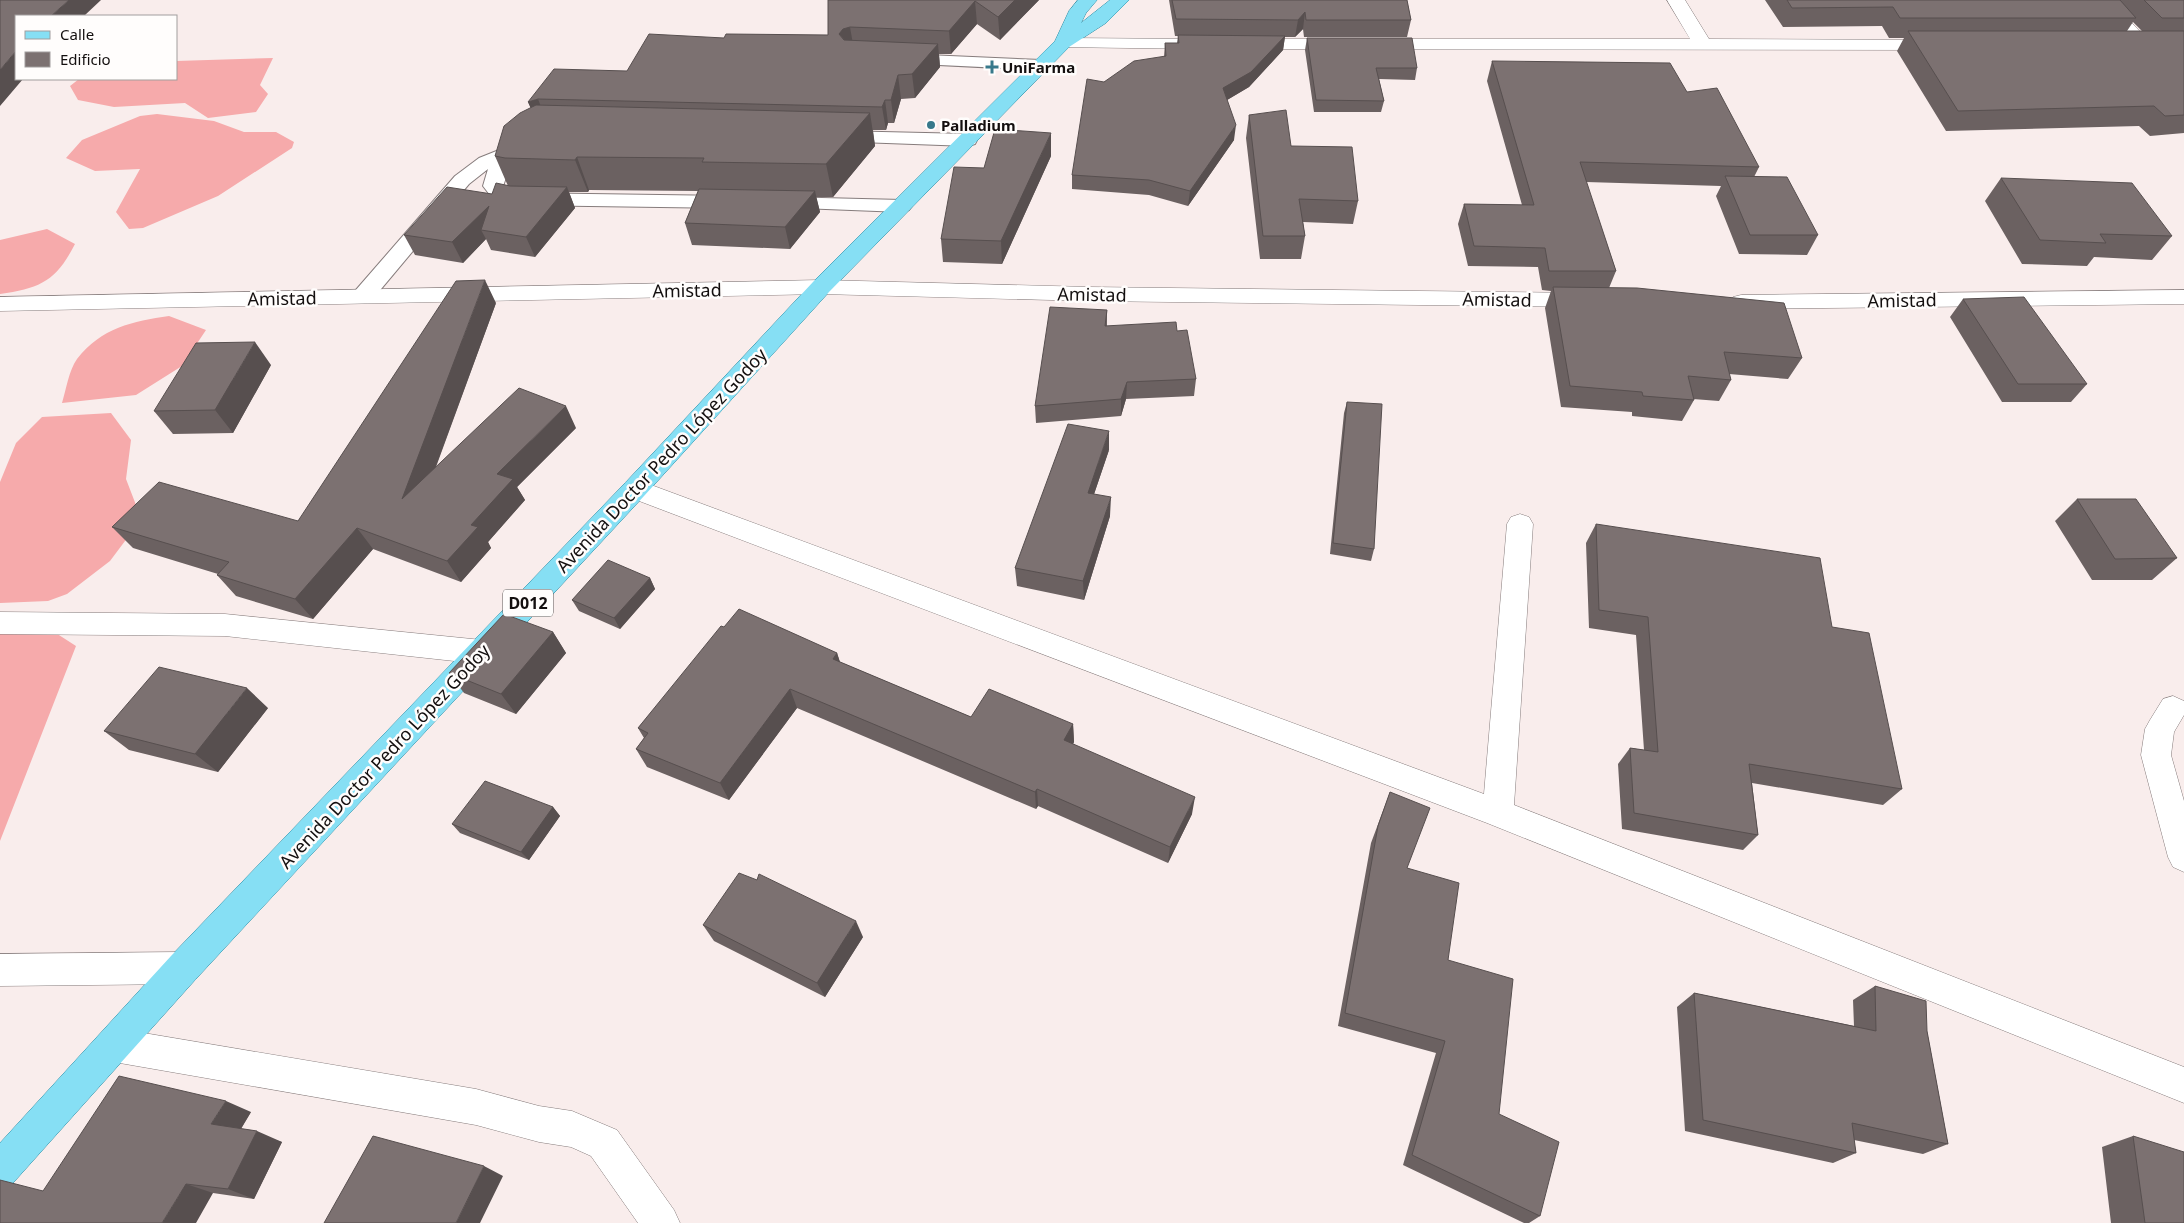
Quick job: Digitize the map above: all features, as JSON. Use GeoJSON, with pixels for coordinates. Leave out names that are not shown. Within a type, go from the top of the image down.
{"type":"FeatureCollection","features":[{"type":"Feature","properties":{"kind":"main road","name":"D012"},"geometry":{"type":"LineString","coordinates":[[1063,43],[1078,11],[1088,0]]}},
{"type":"Feature","properties":{"kind":"main road","name":"D012"},"geometry":{"type":"LineString","coordinates":[[1063,43],[1100,19],[1120,0]]}},
{"type":"Feature","properties":{"kind":"main road","name":"Avenida Doctor Pedro López Godoy"},"geometry":{"type":"LineString","coordinates":[[0,1170],[183,968],[635,489],[821,288],[1063,43]]}},
{"type":"Feature","properties":{"kind":"street"},"geometry":{"type":"LineString","coordinates":[[1676,0],[1703,46]]}},
{"type":"Feature","properties":{"kind":"street"},"geometry":{"type":"LineString","coordinates":[[2100,0],[2151,44],[2122,44]]}},
{"type":"Feature","properties":{"kind":"street"},"geometry":{"type":"LineString","coordinates":[[1063,43],[1703,46],[1952,44]]}},
{"type":"Feature","properties":{"kind":"street","name":"Amistad"},"geometry":{"type":"LineString","coordinates":[[0,304],[821,288],[1089,294],[1607,300]]}},
{"type":"Feature","properties":{"kind":"street","name":"Amistad"},"geometry":{"type":"LineString","coordinates":[[1716,301],[2184,296]]}},
{"type":"Feature","properties":{"kind":"street"},"geometry":{"type":"LineString","coordinates":[[635,489],[1498,813],[2184,1086]]}},
{"type":"Feature","properties":{"kind":"street"},"geometry":{"type":"LineString","coordinates":[[1498,813],[1520,524]]}},
{"type":"Feature","properties":{"kind":"street"},"geometry":{"type":"LineString","coordinates":[[0,623],[226,625],[482,652]]}},
{"type":"Feature","properties":{"kind":"street"},"geometry":{"type":"LineString","coordinates":[[2173,708],[2160,729],[2156,755],[2184,857]]}},
{"type":"Feature","properties":{"kind":"street"},"geometry":{"type":"LineString","coordinates":[[0,970],[183,968]]}},
{"type":"Feature","properties":{"kind":"street"},"geometry":{"type":"LineString","coordinates":[[114,1045],[476,1107],[539,1124],[572,1128],[604,1143],[661,1223]]}},
{"type":"Feature","properties":{"kind":"lane"},"geometry":{"type":"LineString","coordinates":[[883,58],[1041,65]]}},
{"type":"Feature","properties":{"kind":"lane"},"geometry":{"type":"LineString","coordinates":[[363,296],[462,180],[486,162],[508,153],[532,134],[539,132]]}},
{"type":"Feature","properties":{"kind":"lane"},"geometry":{"type":"LineString","coordinates":[[824,136],[968,140]]}},
{"type":"Feature","properties":{"kind":"lane"},"geometry":{"type":"LineString","coordinates":[[508,153],[494,177],[493,186],[500,196],[519,199],[902,206]]}},
{"type":"Feature","properties":{"kind":"shaded area"},"geometry":{"type":"Polygon","coordinates":[[[273,58],[260,85],[268,94],[256,112],[208,118],[185,103],[114,107],[78,100],[70,86],[78,80],[178,80],[178,61],[273,58]]]}},
{"type":"Feature","properties":{"kind":"shaded area"},"geometry":{"type":"Polygon","coordinates":[[[157,114],[214,121],[244,132],[276,132],[294,142],[292,148],[218,196],[143,228],[129,229],[116,212],[140,169],[95,171],[66,158],[82,140],[140,116],[157,114]]]}},
{"type":"Feature","properties":{"kind":"shaded area"},"geometry":{"type":"Polygon","coordinates":[[[47,229],[75,244],[61,267],[46,281],[37,285],[0,294],[0,240],[47,229]]]}},
{"type":"Feature","properties":{"kind":"shaded area"},"geometry":{"type":"Polygon","coordinates":[[[169,316],[206,330],[182,366],[136,395],[62,403],[74,364],[86,348],[107,333],[119,328],[143,320],[169,316]]]}},
{"type":"Feature","properties":{"kind":"shaded area"},"geometry":{"type":"Polygon","coordinates":[[[111,413],[131,440],[126,479],[136,505],[128,537],[110,561],[67,594],[48,601],[0,603],[0,482],[16,443],[42,417],[111,413]]]}},
{"type":"Feature","properties":{"kind":"shaded area"},"geometry":{"type":"Polygon","coordinates":[[[48,628],[76,646],[0,841],[0,632],[48,628]]]}},
{"type":"Feature","properties":{"kind":"building"},"geometry":{"type":"Polygon","coordinates":[[[0,0],[69,0],[52,15],[15,15],[15,52],[0,70],[0,0]]]}},
{"type":"Feature","properties":{"kind":"building"},"geometry":{"type":"Polygon","coordinates":[[[828,0],[1015,0],[998,17],[975,1],[949,31],[850,27],[843,29],[839,34],[844,40],[938,44],[912,74],[898,75],[891,100],[885,100],[882,107],[538,99],[528,102],[554,69],[627,71],[649,34],[724,38],[726,34],[828,35],[828,0]]]}},
{"type":"Feature","properties":{"kind":"building"},"geometry":{"type":"Polygon","coordinates":[[[1172,0],[1407,0],[1411,20],[1306,20],[1305,12],[1298,20],[1176,19],[1172,0]]]}},
{"type":"Feature","properties":{"kind":"building"},"geometry":{"type":"Polygon","coordinates":[[[1787,0],[2120,0],[2136,18],[1900,18],[1893,7],[1792,8],[1787,0]]]}},
{"type":"Feature","properties":{"kind":"building"},"geometry":{"type":"Polygon","coordinates":[[[2144,0],[2184,0],[2184,18],[2162,18],[2144,0]]]}},
{"type":"Feature","properties":{"kind":"building"},"geometry":{"type":"Polygon","coordinates":[[[1908,31],[2184,31],[2184,115],[2165,116],[2154,106],[1958,111],[1908,31]]]}},
{"type":"Feature","properties":{"kind":"building"},"geometry":{"type":"Polygon","coordinates":[[[1178,35],[1285,36],[1251,72],[1223,88],[1236,125],[1190,191],[1149,180],[1072,175],[1087,79],[1104,82],[1134,61],[1166,56],[1165,43],[1179,43],[1178,35]]]}},
{"type":"Feature","properties":{"kind":"building"},"geometry":{"type":"Polygon","coordinates":[[[1307,38],[1412,38],[1417,68],[1376,68],[1384,101],[1316,100],[1307,38]]]}},
{"type":"Feature","properties":{"kind":"building"},"geometry":{"type":"Polygon","coordinates":[[[1492,61],[1670,63],[1687,92],[1717,88],[1759,167],[1580,162],[1616,271],[1549,271],[1545,248],[1474,246],[1464,204],[1534,205],[1492,61]]]}},
{"type":"Feature","properties":{"kind":"building"},"geometry":{"type":"Polygon","coordinates":[[[536,105],[870,113],[826,164],[702,162],[704,158],[577,157],[575,160],[495,156],[504,126],[520,113],[536,105]]]}},
{"type":"Feature","properties":{"kind":"building"},"geometry":{"type":"Polygon","coordinates":[[[1286,110],[1291,146],[1352,147],[1358,201],[1299,199],[1305,236],[1263,236],[1249,115],[1286,110]]]}},
{"type":"Feature","properties":{"kind":"building"},"geometry":{"type":"Polygon","coordinates":[[[995,129],[1051,133],[1001,241],[941,239],[954,167],[984,168],[995,129]]]}},
{"type":"Feature","properties":{"kind":"building"},"geometry":{"type":"Polygon","coordinates":[[[1725,176],[1787,177],[1818,235],[1750,235],[1725,176]]]}},
{"type":"Feature","properties":{"kind":"building"},"geometry":{"type":"Polygon","coordinates":[[[2001,178],[2132,183],[2172,236],[2100,234],[2106,243],[2040,240],[2001,178]]]}},
{"type":"Feature","properties":{"kind":"building"},"geometry":{"type":"Polygon","coordinates":[[[496,183],[510,186],[567,187],[526,237],[481,230],[489,206],[452,242],[404,235],[447,187],[492,194],[496,183]]]}},
{"type":"Feature","properties":{"kind":"building"},"geometry":{"type":"Polygon","coordinates":[[[699,189],[815,191],[785,227],[685,223],[699,189]]]}},
{"type":"Feature","properties":{"kind":"building"},"geometry":{"type":"Polygon","coordinates":[[[485,280],[402,499],[519,388],[566,406],[497,474],[513,479],[471,525],[478,527],[447,561],[357,528],[295,599],[217,575],[229,562],[112,527],[159,482],[298,521],[456,281],[485,280]]]}},
{"type":"Feature","properties":{"kind":"building"},"geometry":{"type":"Polygon","coordinates":[[[1553,287],[1637,288],[1784,303],[1802,358],[1724,352],[1731,380],[1688,376],[1694,400],[1643,396],[1642,392],[1570,386],[1553,287]]]}},
{"type":"Feature","properties":{"kind":"building"},"geometry":{"type":"Polygon","coordinates":[[[2024,297],[2087,384],[2018,384],[1963,299],[2024,297]]]}},
{"type":"Feature","properties":{"kind":"building"},"geometry":{"type":"Polygon","coordinates":[[[1050,307],[1107,310],[1105,326],[1176,322],[1177,331],[1187,330],[1196,379],[1127,382],[1121,399],[1035,406],[1050,307]]]}},
{"type":"Feature","properties":{"kind":"building"},"geometry":{"type":"Polygon","coordinates":[[[255,342],[215,410],[154,411],[196,343],[255,342]]]}},
{"type":"Feature","properties":{"kind":"building"},"geometry":{"type":"Polygon","coordinates":[[[1347,402],[1382,404],[1374,549],[1333,543],[1347,402]]]}},
{"type":"Feature","properties":{"kind":"building"},"geometry":{"type":"Polygon","coordinates":[[[1068,424],[1109,431],[1088,493],[1111,497],[1083,581],[1015,568],[1068,424]]]}},
{"type":"Feature","properties":{"kind":"building"},"geometry":{"type":"Polygon","coordinates":[[[2077,499],[2136,499],[2177,558],[2115,559],[2077,499]]]}},
{"type":"Feature","properties":{"kind":"building"},"geometry":{"type":"Polygon","coordinates":[[[1596,524],[1820,558],[1832,627],[1869,633],[1902,789],[1749,764],[1758,835],[1634,813],[1630,748],[1658,752],[1648,617],[1599,610],[1596,524]]]}},
{"type":"Feature","properties":{"kind":"building"},"geometry":{"type":"Polygon","coordinates":[[[608,560],[650,578],[614,618],[572,600],[608,560]]]}},
{"type":"Feature","properties":{"kind":"building"},"geometry":{"type":"Polygon","coordinates":[[[739,609],[837,653],[833,659],[971,717],[989,689],[1073,724],[1064,740],[1195,797],[1170,847],[1037,789],[1035,792],[790,689],[720,783],[636,749],[648,733],[638,728],[721,626],[724,627],[739,609]]]}},
{"type":"Feature","properties":{"kind":"building"},"geometry":{"type":"Polygon","coordinates":[[[504,614],[553,632],[501,694],[449,673],[504,614]]]}},
{"type":"Feature","properties":{"kind":"building"},"geometry":{"type":"Polygon","coordinates":[[[159,667],[247,688],[195,754],[104,731],[159,667]]]}},
{"type":"Feature","properties":{"kind":"building"},"geometry":{"type":"Polygon","coordinates":[[[485,781],[553,807],[521,852],[452,824],[485,781]]]}},
{"type":"Feature","properties":{"kind":"building"},"geometry":{"type":"Polygon","coordinates":[[[1390,792],[1430,808],[1407,868],[1459,883],[1448,960],[1513,979],[1499,1114],[1559,1142],[1540,1216],[1412,1155],[1445,1041],[1345,1013],[1378,826],[1390,792]]]}},
{"type":"Feature","properties":{"kind":"building"},"geometry":{"type":"Polygon","coordinates":[[[739,873],[757,880],[759,874],[856,921],[817,983],[703,925],[739,873]]]}},
{"type":"Feature","properties":{"kind":"building"},"geometry":{"type":"Polygon","coordinates":[[[1875,986],[1926,1001],[1927,1031],[1948,1144],[1852,1123],[1856,1153],[1703,1120],[1694,993],[1876,1031],[1875,986]]]}},
{"type":"Feature","properties":{"kind":"building"},"geometry":{"type":"Polygon","coordinates":[[[119,1076],[226,1101],[211,1124],[257,1131],[228,1189],[186,1184],[162,1223],[0,1223],[0,1180],[43,1191],[119,1076]]]}},
{"type":"Feature","properties":{"kind":"building"},"geometry":{"type":"Polygon","coordinates":[[[373,1136],[484,1166],[456,1223],[324,1223],[373,1136]]]}},
{"type":"Feature","properties":{"kind":"building"},"geometry":{"type":"Polygon","coordinates":[[[2133,1136],[2184,1152],[2184,1223],[2145,1223],[2133,1136]]]}},
{"type":"Feature","properties":{"kind":"place","name":"UniFarma"},"geometry":{"type":"Point","coordinates":[992,67]}},
{"type":"Feature","properties":{"kind":"place","name":"Palladium"},"geometry":{"type":"Point","coordinates":[931,125]}}]}
